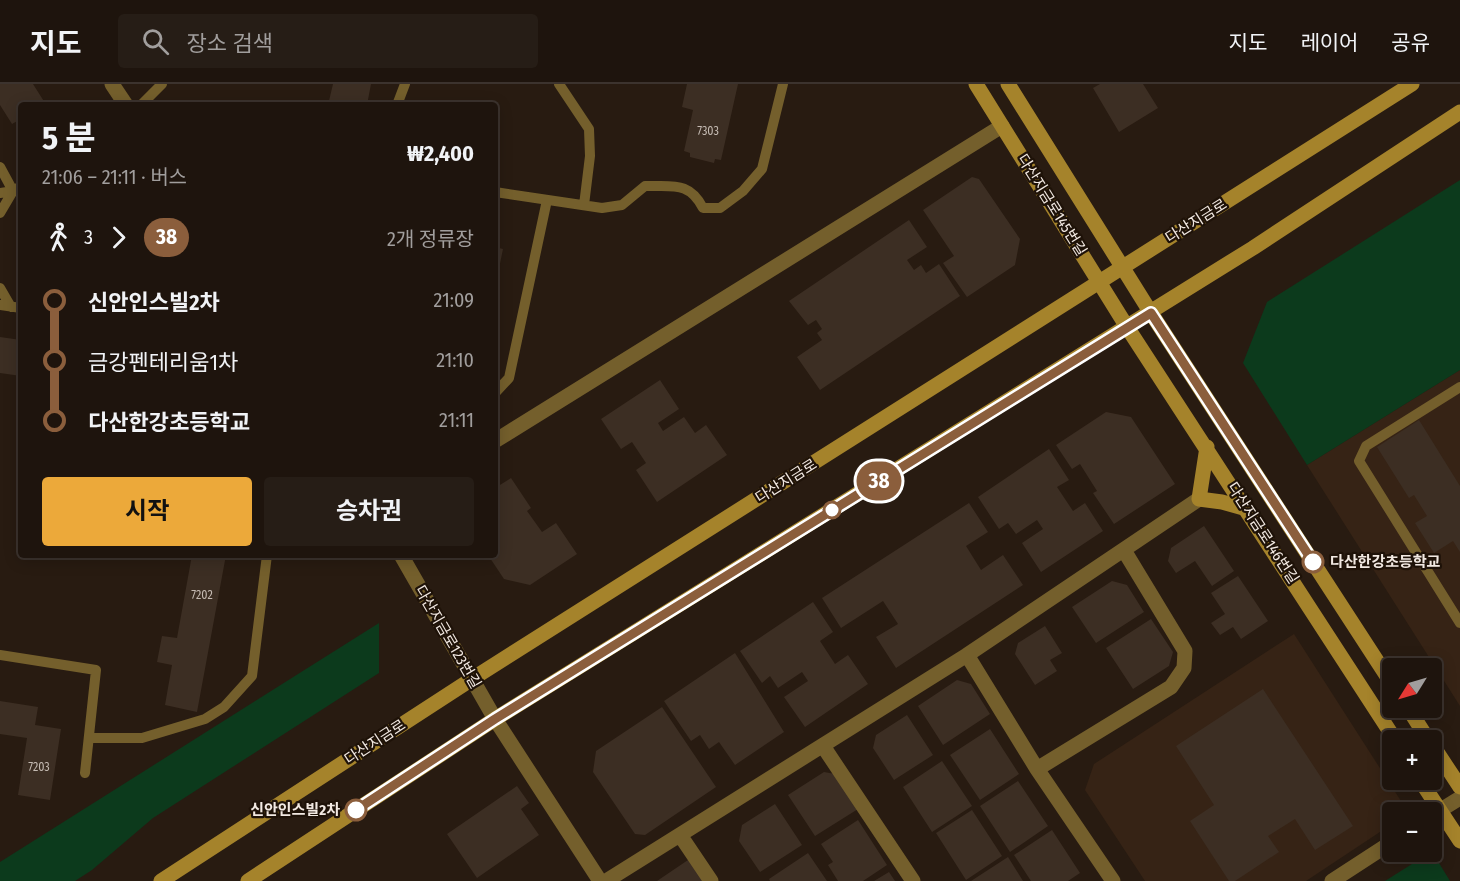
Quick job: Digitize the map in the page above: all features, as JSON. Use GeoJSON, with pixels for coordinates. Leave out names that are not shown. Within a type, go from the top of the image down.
{"type":"FeatureCollection","features":[{"type":"Feature","properties":{"kind":"street"},"geometry":{"type":"LineString","coordinates":[[112,84],[124,102]]}},
{"type":"Feature","properties":{"kind":"street","name":"다산지금로145번길"},"geometry":{"type":"LineString","coordinates":[[976,84],[1127,327]]}},
{"type":"Feature","properties":{"kind":"street","name":"다산지금로145번길"},"geometry":{"type":"LineString","coordinates":[[1008,84],[1151,313]]}},
{"type":"Feature","properties":{"kind":"street","name":"다산지금로"},"geometry":{"type":"LineString","coordinates":[[161,881],[472,679],[1412,84]]}},
{"type":"Feature","properties":{"kind":"street"},"geometry":{"type":"LineString","coordinates":[[248,881],[495,719],[1151,313],[1460,112]]}},
{"type":"Feature","properties":{"kind":"street"},"geometry":{"type":"LineString","coordinates":[[498,439],[1002,126]]}},
{"type":"Feature","properties":{"kind":"street","name":"다산지금로146번길"},"geometry":{"type":"LineString","coordinates":[[1151,313],[1382,669]]}},
{"type":"Feature","properties":{"kind":"street","name":"다산지금로146번길"},"geometry":{"type":"LineString","coordinates":[[1127,327],[1389,730]]}},
{"type":"Feature","properties":{"kind":"street"},"geometry":{"type":"LineString","coordinates":[[1199,499],[1207,447]]}},
{"type":"Feature","properties":{"kind":"street"},"geometry":{"type":"LineString","coordinates":[[606,881],[967,655],[1125,552],[1199,499],[1247,509]]}},
{"type":"Feature","properties":{"kind":"street"},"geometry":{"type":"LineString","coordinates":[[1037,769],[1171,687],[1184,668],[1185,651],[1125,552]]}},
{"type":"Feature","properties":{"kind":"street","name":"다산지금로123번길"},"geometry":{"type":"LineString","coordinates":[[403,558],[495,719],[600,881]]}},
{"type":"Feature","properties":{"kind":"street"},"geometry":{"type":"LineString","coordinates":[[967,655],[1037,769],[1113,881]]}},
{"type":"Feature","properties":{"kind":"street"},"geometry":{"type":"LineString","coordinates":[[823,746],[913,881]]}},
{"type":"Feature","properties":{"kind":"street"},"geometry":{"type":"LineString","coordinates":[[1442,760],[1460,788]]}},
{"type":"Feature","properties":{"kind":"street"},"geometry":{"type":"LineString","coordinates":[[1442,809],[1460,798]]}},
{"type":"Feature","properties":{"kind":"street"},"geometry":{"type":"LineString","coordinates":[[1442,820],[1460,841]]}},
{"type":"Feature","properties":{"kind":"street"},"geometry":{"type":"LineString","coordinates":[[680,835],[711,881]]}},
{"type":"Feature","properties":{"kind":"street"},"geometry":{"type":"LineString","coordinates":[[1332,881],[1382,848]]}},
{"type":"Feature","properties":{"kind":"lane"},"geometry":{"type":"LineString","coordinates":[[144,102],[162,84]]}},
{"type":"Feature","properties":{"kind":"lane"},"geometry":{"type":"LineString","coordinates":[[398,102],[405,84]]}},
{"type":"Feature","properties":{"kind":"lane"},"geometry":{"type":"LineString","coordinates":[[559,84],[589,129],[590,156],[585,205]]}},
{"type":"Feature","properties":{"kind":"lane"},"geometry":{"type":"LineString","coordinates":[[498,192],[602,208],[622,205],[645,186],[684,187],[696,194],[703,208],[720,208],[743,191],[762,169],[783,84]]}},
{"type":"Feature","properties":{"kind":"lane"},"geometry":{"type":"LineString","coordinates":[[0,167],[17,188]]}},
{"type":"Feature","properties":{"kind":"lane"},"geometry":{"type":"LineString","coordinates":[[0,193],[17,188]]}},
{"type":"Feature","properties":{"kind":"lane"},"geometry":{"type":"LineString","coordinates":[[0,213],[17,188]]}},
{"type":"Feature","properties":{"kind":"lane"},"geometry":{"type":"LineString","coordinates":[[498,390],[509,378],[547,200]]}},
{"type":"Feature","properties":{"kind":"lane"},"geometry":{"type":"LineString","coordinates":[[0,288],[11,307]]}},
{"type":"Feature","properties":{"kind":"lane"},"geometry":{"type":"LineString","coordinates":[[1460,387],[1366,446],[1359,461],[1460,623]]}},
{"type":"Feature","properties":{"kind":"lane"},"geometry":{"type":"LineString","coordinates":[[89,738],[142,738],[205,719],[224,707],[252,676],[267,558]]}},
{"type":"Feature","properties":{"kind":"lane"},"geometry":{"type":"LineString","coordinates":[[0,655],[96,670],[85,773]]}},
{"type":"Feature","properties":{"kind":"shaded area","name":"다산한강초등학교"},"geometry":{"type":"Polygon","coordinates":[[[1460,370],[1460,706],[1442,678],[1442,658],[1430,658],[1307,465],[1460,370]]]}},
{"type":"Feature","properties":{"kind":"shaded area"},"geometry":{"type":"Polygon","coordinates":[[[1294,634],[1382,771],[1382,790],[1394,790],[1401,801],[1382,802],[1382,831],[1306,881],[1145,881],[1085,790],[1094,764],[1294,634]]]}},
{"type":"Feature","properties":{"kind":"green space"},"geometry":{"type":"Polygon","coordinates":[[[1460,180],[1460,370],[1307,465],[1243,363],[1267,302],[1460,180]]]}},
{"type":"Feature","properties":{"kind":"green space"},"geometry":{"type":"Polygon","coordinates":[[[379,623],[379,673],[153,818],[92,870],[75,881],[0,881],[0,862],[379,623]]]}},
{"type":"Feature","properties":{"kind":"green space"},"geometry":{"type":"Polygon","coordinates":[[[1415,862],[1438,862],[1450,881],[1385,881],[1415,862]]]}},
{"type":"Feature","properties":{"kind":"building"},"geometry":{"type":"Polygon","coordinates":[[[0,84],[33,84],[44,102],[18,102],[18,121],[12,124],[0,105],[0,84]]]}},
{"type":"Feature","properties":{"kind":"building"},"geometry":{"type":"Polygon","coordinates":[[[333,84],[371,84],[368,102],[329,102],[333,84]]]}},
{"type":"Feature","properties":{"kind":"building"},"geometry":{"type":"Polygon","coordinates":[[[687,84],[738,84],[721,160],[715,159],[714,163],[690,157],[690,153],[684,151],[693,110],[682,107],[687,84]]]}},
{"type":"Feature","properties":{"kind":"building"},"geometry":{"type":"Polygon","coordinates":[[[1100,84],[1143,84],[1158,108],[1119,132],[1093,88],[1100,84]]]}},
{"type":"Feature","properties":{"kind":"building"},"geometry":{"type":"Polygon","coordinates":[[[972,177],[979,179],[1020,239],[1015,265],[967,297],[943,263],[954,256],[923,210],[972,177]]]}},
{"type":"Feature","properties":{"kind":"building"},"geometry":{"type":"Polygon","coordinates":[[[909,220],[927,247],[907,260],[914,270],[921,265],[926,273],[939,264],[960,296],[820,390],[797,357],[822,340],[817,333],[822,329],[816,320],[808,325],[789,301],[909,220]]]}},
{"type":"Feature","properties":{"kind":"building"},"geometry":{"type":"Polygon","coordinates":[[[498,248],[503,249],[498,273],[498,248]]]}},
{"type":"Feature","properties":{"kind":"building"},"geometry":{"type":"Polygon","coordinates":[[[0,337],[18,340],[18,376],[0,373],[0,337]]]}},
{"type":"Feature","properties":{"kind":"building"},"geometry":{"type":"Polygon","coordinates":[[[660,380],[679,409],[658,423],[663,431],[684,417],[695,433],[706,425],[727,455],[657,502],[636,470],[646,463],[632,442],[621,449],[601,419],[660,380]]]}},
{"type":"Feature","properties":{"kind":"building"},"geometry":{"type":"Polygon","coordinates":[[[1106,412],[1131,417],[1175,484],[1114,524],[1093,493],[1097,491],[1080,464],[1072,469],[1056,445],[1106,412]]]}},
{"type":"Feature","properties":{"kind":"building"},"geometry":{"type":"Polygon","coordinates":[[[1419,420],[1460,486],[1460,552],[1453,541],[1434,553],[1415,523],[1427,516],[1414,495],[1409,498],[1377,447],[1419,420]]]}},
{"type":"Feature","properties":{"kind":"building"},"geometry":{"type":"Polygon","coordinates":[[[1049,449],[1069,480],[1057,487],[1073,511],[1085,503],[1103,531],[1041,572],[1022,543],[1043,529],[1037,520],[1016,534],[1008,523],[999,529],[978,497],[1049,449]]]}},
{"type":"Feature","properties":{"kind":"building"},"geometry":{"type":"Polygon","coordinates":[[[511,478],[531,508],[527,511],[542,532],[556,523],[577,554],[530,585],[504,579],[490,558],[498,558],[498,486],[511,478]]]}},
{"type":"Feature","properties":{"kind":"building"},"geometry":{"type":"Polygon","coordinates":[[[969,503],[988,532],[966,546],[981,570],[1003,555],[1023,585],[896,668],[876,637],[898,624],[883,601],[841,628],[822,598],[969,503]]]}},
{"type":"Feature","properties":{"kind":"building"},"geometry":{"type":"Polygon","coordinates":[[[1204,526],[1234,571],[1212,586],[1195,561],[1176,573],[1168,561],[1171,548],[1204,526]]]}},
{"type":"Feature","properties":{"kind":"building"},"geometry":{"type":"Polygon","coordinates":[[[191,558],[225,558],[197,712],[165,705],[172,665],[157,662],[162,636],[177,638],[191,558]]]}},
{"type":"Feature","properties":{"kind":"building"},"geometry":{"type":"Polygon","coordinates":[[[1238,576],[1268,621],[1241,639],[1233,627],[1220,635],[1211,623],[1225,614],[1211,593],[1238,576]]]}},
{"type":"Feature","properties":{"kind":"building"},"geometry":{"type":"Polygon","coordinates":[[[1112,581],[1127,585],[1144,612],[1096,643],[1072,607],[1112,581]]]}},
{"type":"Feature","properties":{"kind":"building"},"geometry":{"type":"Polygon","coordinates":[[[813,602],[833,632],[820,641],[835,664],[848,655],[868,684],[805,727],[784,697],[808,681],[802,672],[778,688],[770,676],[762,683],[740,651],[813,602]]]}},
{"type":"Feature","properties":{"kind":"building"},"geometry":{"type":"Polygon","coordinates":[[[1151,619],[1173,652],[1169,666],[1133,689],[1106,648],[1151,619]]]}},
{"type":"Feature","properties":{"kind":"building"},"geometry":{"type":"Polygon","coordinates":[[[1045,626],[1062,653],[1050,660],[1057,671],[1035,685],[1015,654],[1018,643],[1045,626]]]}},
{"type":"Feature","properties":{"kind":"building"},"geometry":{"type":"Polygon","coordinates":[[[735,653],[784,732],[735,765],[719,742],[709,749],[700,735],[691,741],[664,701],[735,653]]]}},
{"type":"Feature","properties":{"kind":"building"},"geometry":{"type":"Polygon","coordinates":[[[957,680],[971,684],[990,714],[943,745],[918,706],[957,680]]]}},
{"type":"Feature","properties":{"kind":"building"},"geometry":{"type":"Polygon","coordinates":[[[1263,689],[1353,826],[1315,850],[1295,819],[1268,836],[1279,852],[1235,881],[1229,881],[1190,821],[1214,805],[1176,746],[1263,689]]]}},
{"type":"Feature","properties":{"kind":"building"},"geometry":{"type":"Polygon","coordinates":[[[0,701],[38,707],[35,725],[61,729],[50,800],[18,795],[27,738],[0,734],[0,701]]]}},
{"type":"Feature","properties":{"kind":"building"},"geometry":{"type":"Polygon","coordinates":[[[662,707],[716,787],[645,835],[635,834],[593,772],[596,751],[662,707]]]}},
{"type":"Feature","properties":{"kind":"building"},"geometry":{"type":"Polygon","coordinates":[[[907,715],[933,755],[894,780],[873,748],[876,735],[907,715]]]}},
{"type":"Feature","properties":{"kind":"building"},"geometry":{"type":"Polygon","coordinates":[[[990,729],[1019,774],[980,800],[950,755],[990,729]]]}},
{"type":"Feature","properties":{"kind":"building"},"geometry":{"type":"Polygon","coordinates":[[[942,761],[972,806],[932,832],[903,787],[942,761]]]}},
{"type":"Feature","properties":{"kind":"building"},"geometry":{"type":"Polygon","coordinates":[[[824,772],[835,774],[858,809],[815,836],[788,795],[824,772]]]}},
{"type":"Feature","properties":{"kind":"building"},"geometry":{"type":"Polygon","coordinates":[[[1018,781],[1048,826],[1010,852],[980,806],[1018,781]]]}},
{"type":"Feature","properties":{"kind":"building"},"geometry":{"type":"Polygon","coordinates":[[[517,786],[529,803],[521,809],[539,835],[477,878],[447,834],[517,786]]]}},
{"type":"Feature","properties":{"kind":"building"},"geometry":{"type":"Polygon","coordinates":[[[775,804],[802,845],[760,872],[739,841],[742,825],[775,804]]]}},
{"type":"Feature","properties":{"kind":"building"},"geometry":{"type":"Polygon","coordinates":[[[972,810],[1002,856],[966,880],[936,833],[972,810]]]}},
{"type":"Feature","properties":{"kind":"building"},"geometry":{"type":"Polygon","coordinates":[[[858,820],[887,865],[863,881],[838,881],[828,865],[833,862],[821,844],[858,820]]]}},
{"type":"Feature","properties":{"kind":"building"},"geometry":{"type":"Polygon","coordinates":[[[1052,830],[1080,873],[1068,881],[1031,881],[1014,855],[1052,830]]]}},
{"type":"Feature","properties":{"kind":"building"},"geometry":{"type":"Polygon","coordinates":[[[808,853],[827,881],[770,881],[769,879],[808,853]]]}},
{"type":"Feature","properties":{"kind":"building"},"geometry":{"type":"Polygon","coordinates":[[[1008,857],[1023,881],[971,881],[1008,857]]]}},
{"type":"Feature","properties":{"kind":"building"},"geometry":{"type":"Polygon","coordinates":[[[688,860],[699,862],[711,881],[657,881],[688,860]]]}},
{"type":"Feature","properties":{"kind":"building"},"geometry":{"type":"Polygon","coordinates":[[[889,872],[895,881],[874,881],[889,872]]]}},
{"type":"Feature","properties":{"kind":"bus line","name":"38"},"geometry":{"type":"LineString","coordinates":[[356,810],[495,719],[1151,313],[1313,562]]}},
{"type":"Feature","properties":{"kind":"place","name":"다산한강초등학교"},"geometry":{"type":"Point","coordinates":[1313,562]}},
{"type":"Feature","properties":{"kind":"place","name":"신안인스빌2차"},"geometry":{"type":"Point","coordinates":[356,810]}}]}
